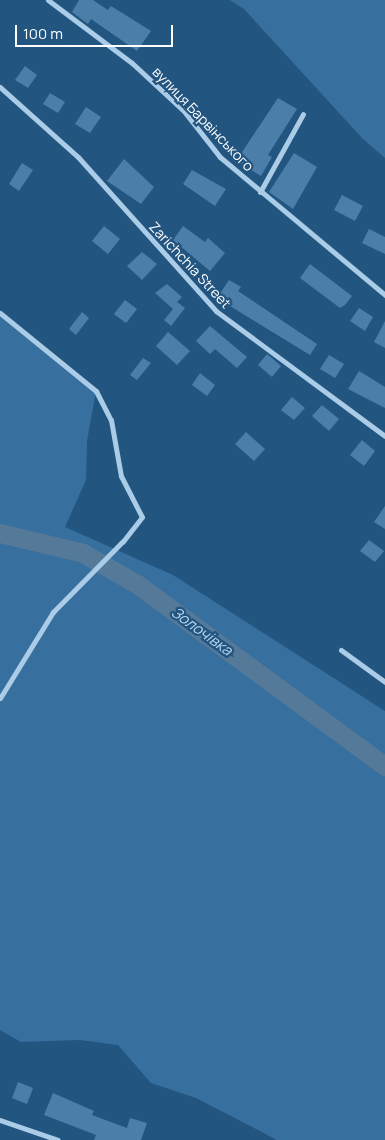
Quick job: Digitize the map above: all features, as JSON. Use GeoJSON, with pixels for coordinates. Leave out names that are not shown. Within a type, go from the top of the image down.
{"type":"FeatureCollection","features":[{"type":"Feature","properties":{"kind":"street","name":"вулиця Барвінського"},"geometry":{"type":"LineString","coordinates":[[48,0],[132,63],[183,110],[220,157],[385,295]]}},
{"type":"Feature","properties":{"kind":"street","name":"Zarichchia Street"},"geometry":{"type":"LineString","coordinates":[[0,87],[78,158],[216,311],[385,436]]}},
{"type":"Feature","properties":{"kind":"street"},"geometry":{"type":"LineString","coordinates":[[260,192],[303,114]]}},
{"type":"Feature","properties":{"kind":"street"},"geometry":{"type":"LineString","coordinates":[[0,313],[96,391],[111,420],[121,476],[142,517],[53,612],[0,698]]}},
{"type":"Feature","properties":{"kind":"street"},"geometry":{"type":"LineString","coordinates":[[341,650],[385,682]]}},
{"type":"Feature","properties":{"kind":"street"},"geometry":{"type":"LineString","coordinates":[[0,1120],[58,1140]]}},
{"type":"Feature","properties":{"kind":"shaded area"},"geometry":{"type":"Polygon","coordinates":[[[230,0],[385,0],[385,158],[362,138],[244,9],[230,0]]]}},
{"type":"Feature","properties":{"kind":"shaded area"},"geometry":{"type":"Polygon","coordinates":[[[0,313],[96,391],[87,441],[86,480],[65,527],[173,575],[385,711],[385,1140],[277,1140],[196,1098],[151,1083],[118,1045],[80,1040],[21,1042],[0,1030],[0,313]]]}},
{"type":"Feature","properties":{"kind":"building"},"geometry":{"type":"Polygon","coordinates":[[[79,0],[93,0],[108,10],[111,6],[151,31],[137,51],[91,19],[88,24],[72,12],[79,0]]]}},
{"type":"Feature","properties":{"kind":"building"},"geometry":{"type":"Polygon","coordinates":[[[25,66],[37,75],[28,88],[15,80],[25,66]]]}},
{"type":"Feature","properties":{"kind":"building"},"geometry":{"type":"Polygon","coordinates":[[[50,93],[65,102],[58,113],[43,104],[50,93]]]}},
{"type":"Feature","properties":{"kind":"building"},"geometry":{"type":"Polygon","coordinates":[[[278,98],[297,109],[268,155],[272,157],[261,176],[236,161],[278,98]]]}},
{"type":"Feature","properties":{"kind":"building"},"geometry":{"type":"Polygon","coordinates":[[[86,107],[101,117],[90,133],[75,124],[86,107]]]}},
{"type":"Feature","properties":{"kind":"building"},"geometry":{"type":"Polygon","coordinates":[[[294,153],[317,167],[293,209],[269,192],[294,153]]]}},
{"type":"Feature","properties":{"kind":"building"},"geometry":{"type":"Polygon","coordinates":[[[124,159],[154,187],[141,204],[107,181],[124,159]]]}},
{"type":"Feature","properties":{"kind":"building"},"geometry":{"type":"Polygon","coordinates":[[[22,163],[33,170],[19,191],[9,184],[22,163]]]}},
{"type":"Feature","properties":{"kind":"building"},"geometry":{"type":"Polygon","coordinates":[[[192,170],[226,189],[215,206],[183,184],[192,170]]]}},
{"type":"Feature","properties":{"kind":"building"},"geometry":{"type":"Polygon","coordinates":[[[342,195],[363,206],[355,221],[334,210],[342,195]]]}},
{"type":"Feature","properties":{"kind":"building"},"geometry":{"type":"Polygon","coordinates":[[[104,226],[120,239],[108,254],[92,241],[104,226]]]}},
{"type":"Feature","properties":{"kind":"building"},"geometry":{"type":"Polygon","coordinates":[[[183,226],[205,242],[208,238],[225,253],[210,271],[173,240],[183,226]]]}},
{"type":"Feature","properties":{"kind":"building"},"geometry":{"type":"Polygon","coordinates":[[[369,229],[385,237],[385,254],[362,243],[369,229]]]}},
{"type":"Feature","properties":{"kind":"building"},"geometry":{"type":"Polygon","coordinates":[[[142,252],[157,264],[142,280],[127,266],[142,252]]]}},
{"type":"Feature","properties":{"kind":"building"},"geometry":{"type":"Polygon","coordinates":[[[310,264],[352,296],[345,305],[340,308],[300,278],[310,264]]]}},
{"type":"Feature","properties":{"kind":"building"},"geometry":{"type":"Polygon","coordinates":[[[229,280],[241,287],[238,291],[317,344],[310,355],[217,298],[229,280]]]}},
{"type":"Feature","properties":{"kind":"building"},"geometry":{"type":"Polygon","coordinates":[[[167,284],[182,297],[177,302],[185,308],[171,326],[164,320],[173,309],[155,293],[167,284]]]}},
{"type":"Feature","properties":{"kind":"building"},"geometry":{"type":"Polygon","coordinates":[[[125,300],[137,309],[126,323],[114,314],[125,300]]]}},
{"type":"Feature","properties":{"kind":"building"},"geometry":{"type":"Polygon","coordinates":[[[359,308],[373,317],[365,331],[350,321],[359,308]]]}},
{"type":"Feature","properties":{"kind":"building"},"geometry":{"type":"Polygon","coordinates":[[[82,312],[89,318],[76,335],[69,329],[82,312]]]}},
{"type":"Feature","properties":{"kind":"building"},"geometry":{"type":"Polygon","coordinates":[[[385,321],[385,348],[374,342],[385,321]]]}},
{"type":"Feature","properties":{"kind":"building"},"geometry":{"type":"Polygon","coordinates":[[[210,326],[247,357],[237,368],[215,349],[210,354],[196,341],[210,326]]]}},
{"type":"Feature","properties":{"kind":"building"},"geometry":{"type":"Polygon","coordinates":[[[168,332],[190,351],[177,365],[156,346],[168,332]]]}},
{"type":"Feature","properties":{"kind":"building"},"geometry":{"type":"Polygon","coordinates":[[[267,354],[281,366],[272,377],[258,365],[267,354]]]}},
{"type":"Feature","properties":{"kind":"building"},"geometry":{"type":"Polygon","coordinates":[[[329,355],[344,364],[335,378],[320,369],[329,355]]]}},
{"type":"Feature","properties":{"kind":"building"},"geometry":{"type":"Polygon","coordinates":[[[143,358],[151,363],[137,380],[130,375],[143,358]]]}},
{"type":"Feature","properties":{"kind":"building"},"geometry":{"type":"Polygon","coordinates":[[[359,371],[385,387],[385,408],[348,389],[359,371]]]}},
{"type":"Feature","properties":{"kind":"building"},"geometry":{"type":"Polygon","coordinates":[[[200,373],[215,385],[207,396],[192,385],[200,373]]]}},
{"type":"Feature","properties":{"kind":"building"},"geometry":{"type":"Polygon","coordinates":[[[292,397],[305,408],[294,420],[281,410],[292,397]]]}},
{"type":"Feature","properties":{"kind":"building"},"geometry":{"type":"Polygon","coordinates":[[[322,405],[339,419],[329,431],[312,416],[322,405]]]}},
{"type":"Feature","properties":{"kind":"building"},"geometry":{"type":"Polygon","coordinates":[[[246,432],[265,449],[254,461],[235,444],[246,432]]]}},
{"type":"Feature","properties":{"kind":"building"},"geometry":{"type":"Polygon","coordinates":[[[362,440],[375,451],[364,466],[350,455],[362,440]]]}},
{"type":"Feature","properties":{"kind":"building"},"geometry":{"type":"Polygon","coordinates":[[[385,506],[385,529],[374,522],[385,506]]]}},
{"type":"Feature","properties":{"kind":"building"},"geometry":{"type":"Polygon","coordinates":[[[369,540],[384,551],[375,562],[360,551],[369,540]]]}},
{"type":"Feature","properties":{"kind":"building"},"geometry":{"type":"Polygon","coordinates":[[[18,1082],[33,1088],[27,1104],[12,1098],[18,1082]]]}},
{"type":"Feature","properties":{"kind":"building"},"geometry":{"type":"Polygon","coordinates":[[[53,1093],[94,1111],[92,1115],[127,1128],[130,1118],[147,1123],[141,1140],[94,1140],[96,1135],[44,1115],[53,1093]]]}},
{"type":"Feature","properties":{"kind":"waterway","name":"Золочівка"},"geometry":{"type":"LineString","coordinates":[[0,533],[83,553],[137,584],[385,766]]}}]}
